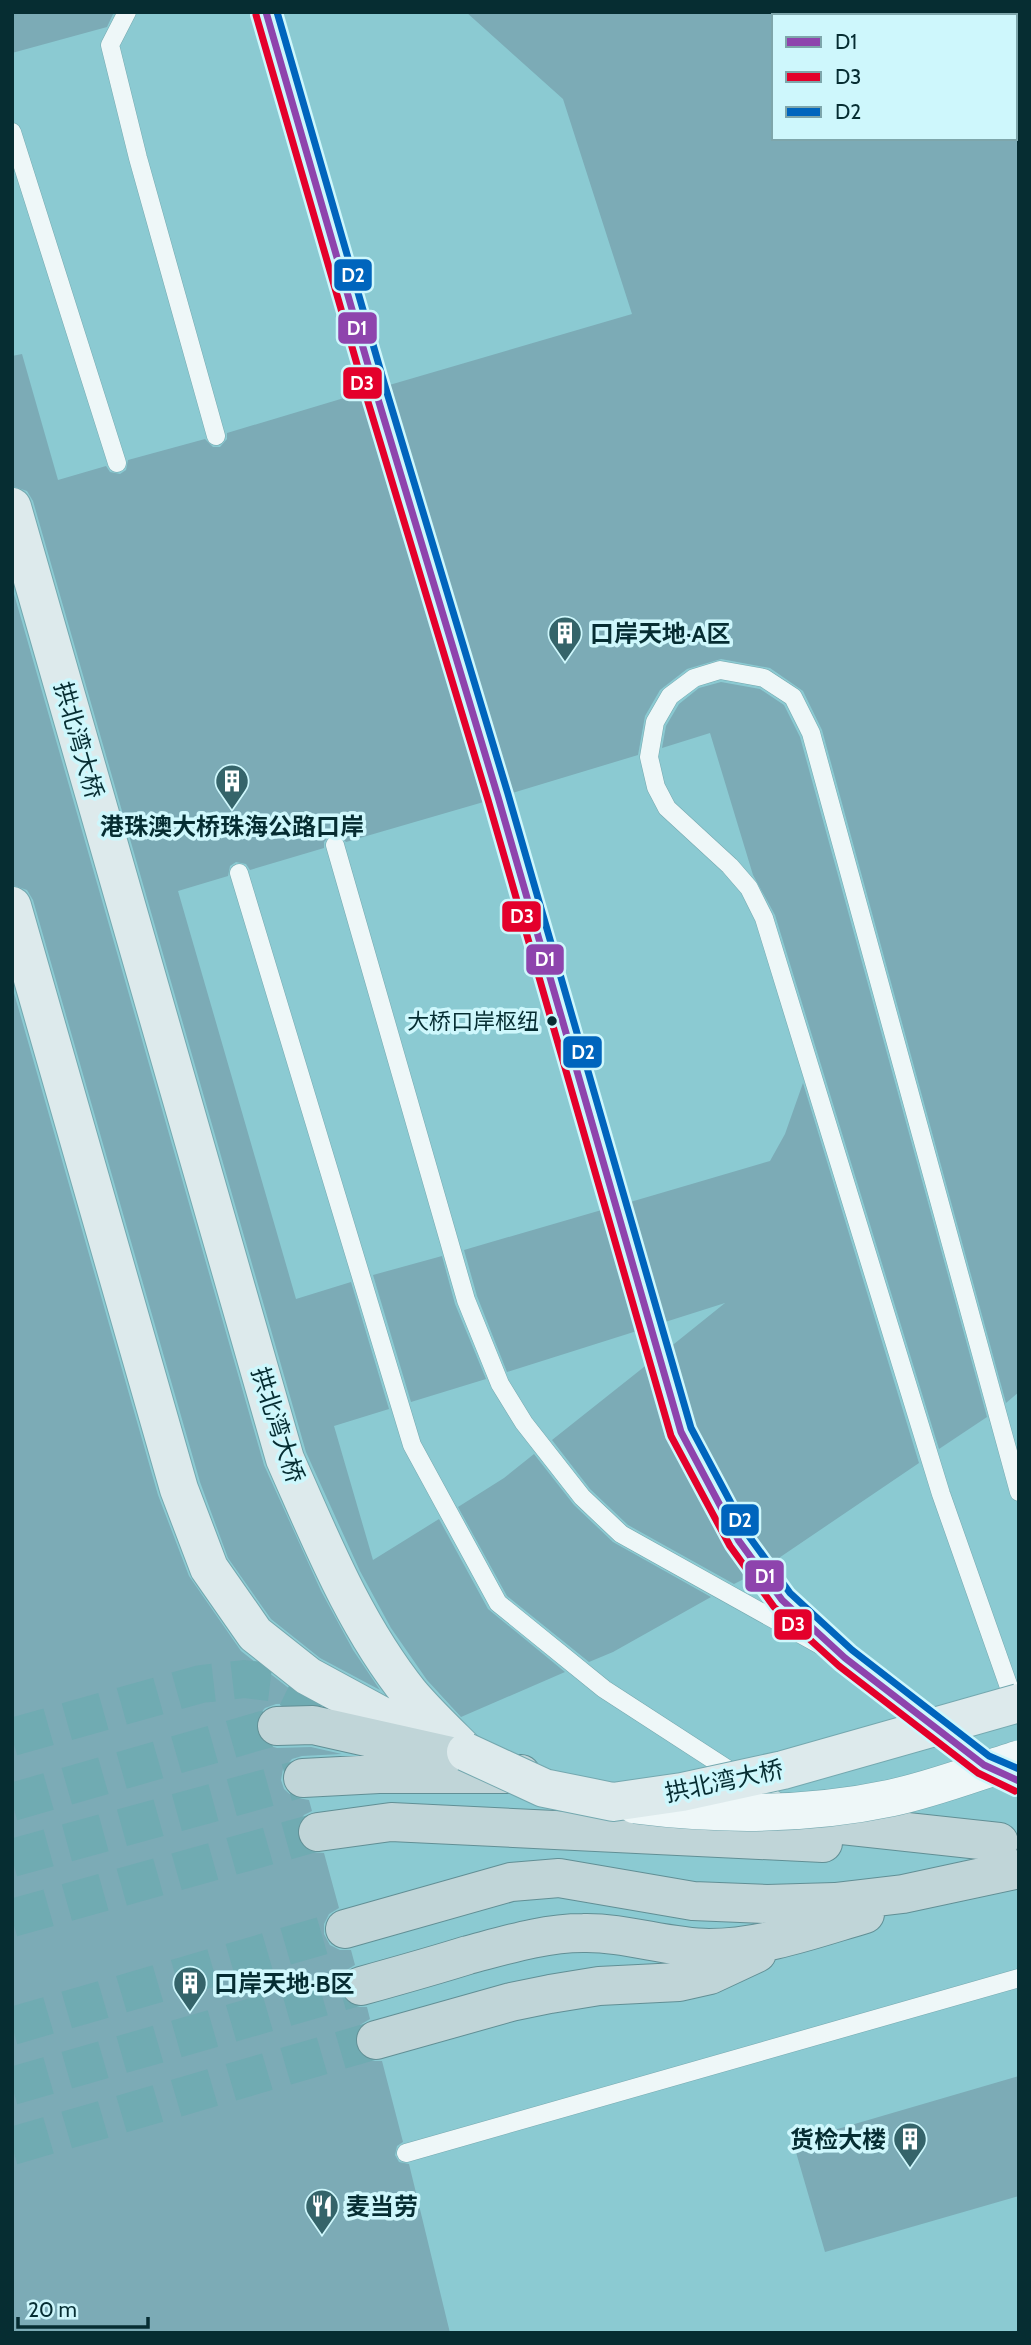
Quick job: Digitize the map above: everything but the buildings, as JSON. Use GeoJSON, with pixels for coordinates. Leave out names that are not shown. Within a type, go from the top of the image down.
{"type":"FeatureCollection","features":[{"type":"Feature","properties":{"kind":"highway"},"geometry":{"type":"LineString","coordinates":[[277,1726],[313,1725],[534,1774]]}},
{"type":"Feature","properties":{"kind":"highway"},"geometry":{"type":"LineString","coordinates":[[303,1777],[534,1774],[619,1783],[715,1807],[1007,1858]]}},
{"type":"Feature","properties":{"kind":"highway"},"geometry":{"type":"LineString","coordinates":[[318,1832],[391,1822],[618,1835],[706,1835],[1007,1858]]}},
{"type":"Feature","properties":{"kind":"highway"},"geometry":{"type":"LineString","coordinates":[[345,1928],[511,1882],[559,1878],[693,1901],[767,1904],[835,1902],[903,1894],[1007,1858]]}},
{"type":"Feature","properties":{"kind":"highway"},"geometry":{"type":"LineString","coordinates":[[376,2040],[511,2002],[550,1994],[599,1986],[679,1982],[710,1975],[794,1935],[1007,1858]]}},
{"type":"Feature","properties":{"kind":"highway"},"geometry":{"type":"LineString","coordinates":[[361,1986],[545,1936],[583,1933],[618,1935],[709,1948],[743,1945],[794,1935]]}},
{"type":"Feature","properties":{"kind":"main road","name":"拱北湾大桥"},"geometry":{"type":"LineString","coordinates":[[12,507],[285,1459],[335,1571],[366,1628],[411,1694],[466,1752],[544,1788],[613,1802],[682,1792],[783,1770],[1019,1703]]}},
{"type":"Feature","properties":{"kind":"main road"},"geometry":{"type":"LineString","coordinates":[[12,906],[179,1489],[209,1568],[255,1634],[308,1676],[391,1721],[466,1752]]}},
{"type":"Feature","properties":{"kind":"street"},"geometry":{"type":"LineString","coordinates":[[613,1802],[687,1812],[760,1814],[821,1808],[891,1798],[1019,1759]]}},
{"type":"Feature","properties":{"kind":"lane"},"geometry":{"type":"LineString","coordinates":[[127,12],[110,45],[138,158],[216,436]]}},
{"type":"Feature","properties":{"kind":"lane"},"geometry":{"type":"LineString","coordinates":[[266,12],[375,389]]}},
{"type":"Feature","properties":{"kind":"lane"},"geometry":{"type":"LineString","coordinates":[[12,132],[117,463]]}},
{"type":"Feature","properties":{"kind":"lane"},"geometry":{"type":"LineString","coordinates":[[1019,1492],[810,733],[793,697],[764,678],[720,670],[694,678],[670,696],[655,722],[649,757],[656,787],[667,808],[730,866],[749,888],[764,918],[941,1494],[1019,1712]]}},
{"type":"Feature","properties":{"kind":"lane"},"geometry":{"type":"LineString","coordinates":[[498,797],[681,1432],[739,1541],[782,1600],[845,1658],[984,1765],[1019,1781]]}},
{"type":"Feature","properties":{"kind":"lane"},"geometry":{"type":"LineString","coordinates":[[335,845],[466,1300],[500,1384],[524,1423],[582,1497],[621,1534],[845,1658]]}},
{"type":"Feature","properties":{"kind":"lane"},"geometry":{"type":"LineString","coordinates":[[239,873],[412,1445],[498,1603],[604,1689],[810,1823]]}},
{"type":"Feature","properties":{"kind":"lane"},"geometry":{"type":"LineString","coordinates":[[406,2153],[1019,1978]]}},
{"type":"Feature","properties":{"kind":"tunnel"},"geometry":{"type":"LineString","coordinates":[[12,1737],[201,1684],[244,1679],[278,1683],[348,1717]]}},
{"type":"Feature","properties":{"kind":"tunnel"},"geometry":{"type":"LineString","coordinates":[[12,1802],[277,1726]]}},
{"type":"Feature","properties":{"kind":"tunnel"},"geometry":{"type":"LineString","coordinates":[[12,1858],[303,1778]]}},
{"type":"Feature","properties":{"kind":"tunnel"},"geometry":{"type":"LineString","coordinates":[[12,1918],[318,1832]]}},
{"type":"Feature","properties":{"kind":"tunnel"},"geometry":{"type":"LineString","coordinates":[[12,2026],[345,1929]]}},
{"type":"Feature","properties":{"kind":"tunnel"},"geometry":{"type":"LineString","coordinates":[[12,2086],[361,1986]]}},
{"type":"Feature","properties":{"kind":"tunnel"},"geometry":{"type":"LineString","coordinates":[[12,2146],[376,2040]]}},
{"type":"Feature","properties":{"kind":"transit line","name":"D1"},"geometry":{"type":"LineString","coordinates":[[266,12],[375,389],[498,797],[681,1432],[739,1541],[782,1600],[845,1658],[984,1765],[1019,1781]]}},
{"type":"Feature","properties":{"kind":"transit line","name":"D2"},"geometry":{"type":"LineString","coordinates":[[277,12],[385,386],[508,794],[691,1428],[748,1535],[790,1593],[852,1650],[989,1756],[1019,1769]]}},
{"type":"Feature","properties":{"kind":"transit line","name":"D3"},"geometry":{"type":"LineString","coordinates":[[256,15],[365,392],[488,800],[671,1436],[730,1546],[774,1607],[839,1666],[978,1773],[1015,1791]]}},
{"type":"Feature","properties":{"kind":"place","name":"口岸天地·A区"},"geometry":{"type":"Point","coordinates":[565,663]}},
{"type":"Feature","properties":{"kind":"place","name":"港珠澳大桥珠海公路口岸"},"geometry":{"type":"Point","coordinates":[232,811]}},
{"type":"Feature","properties":{"kind":"place","name":"大桥口岸枢纽"},"geometry":{"type":"Point","coordinates":[552,1021]}},
{"type":"Feature","properties":{"kind":"place","name":"口岸天地·B区"},"geometry":{"type":"Point","coordinates":[190,2013]}},
{"type":"Feature","properties":{"kind":"place","name":"货检大楼"},"geometry":{"type":"Point","coordinates":[910,2169]}},
{"type":"Feature","properties":{"kind":"place","name":"麦当劳"},"geometry":{"type":"Point","coordinates":[322,2236]}}]}
